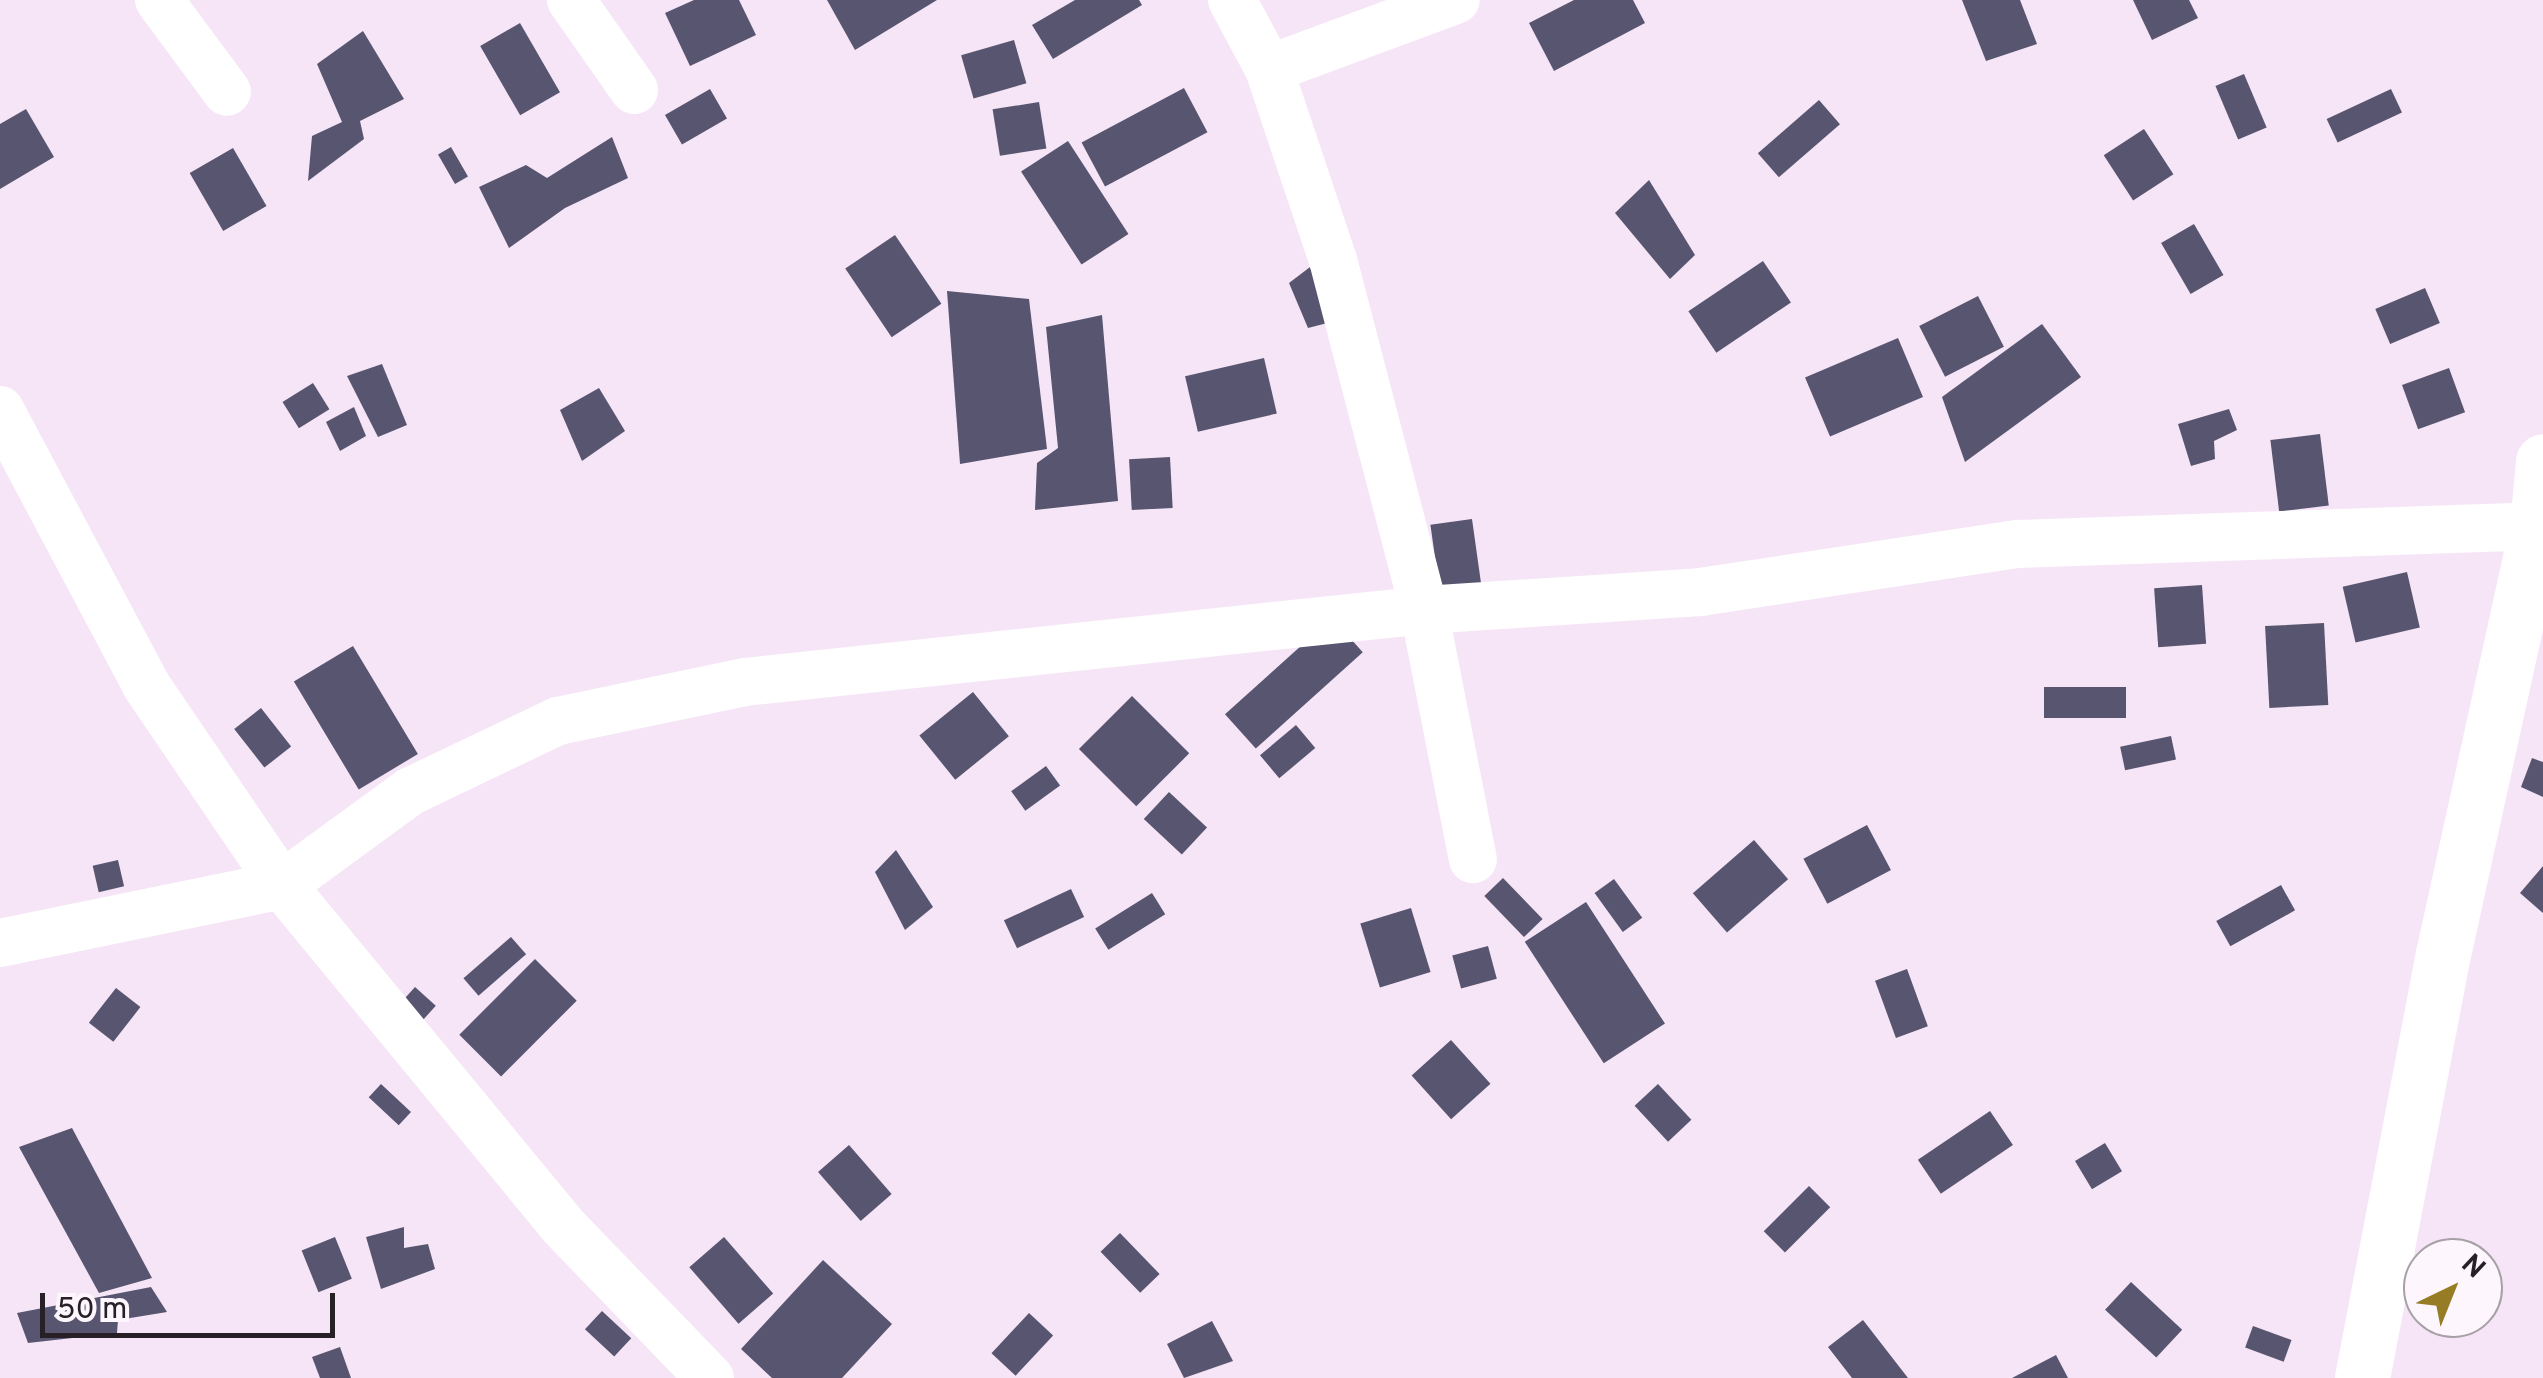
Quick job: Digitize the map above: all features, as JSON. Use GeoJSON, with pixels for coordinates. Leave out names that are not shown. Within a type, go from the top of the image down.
{"type":"FeatureCollection","features":[{"type":"Feature","properties":{"kind":"main road"},"geometry":{"type":"LineString","coordinates":[[2362,1378],[2443,954],[2540,526],[2543,461]]}},
{"type":"Feature","properties":{"kind":"street"},"geometry":{"type":"LineString","coordinates":[[159,0],[228,92]]}},
{"type":"Feature","properties":{"kind":"street"},"geometry":{"type":"LineString","coordinates":[[571,0],[634,90]]}},
{"type":"Feature","properties":{"kind":"street"},"geometry":{"type":"LineString","coordinates":[[1232,0],[1269,69],[1333,260],[1424,610],[1473,859]]}},
{"type":"Feature","properties":{"kind":"street"},"geometry":{"type":"LineString","coordinates":[[1269,69],[1456,0]]}},
{"type":"Feature","properties":{"kind":"street"},"geometry":{"type":"LineString","coordinates":[[0,410],[146,685],[282,885],[562,1225],[710,1378]]}},
{"type":"Feature","properties":{"kind":"street"},"geometry":{"type":"LineString","coordinates":[[0,942],[282,885],[411,791],[558,722],[764,680],[1424,610],[1700,592],[2018,544],[2540,526]]}},
{"type":"Feature","properties":{"kind":"building"},"geometry":{"type":"Polygon","coordinates":[[[694,0],[739,0],[756,35],[690,66],[665,13],[694,0]]]}},
{"type":"Feature","properties":{"kind":"building"},"geometry":{"type":"Polygon","coordinates":[[[827,0],[937,0],[855,50],[827,0]]]}},
{"type":"Feature","properties":{"kind":"building"},"geometry":{"type":"Polygon","coordinates":[[[1075,0],[1139,0],[1142,5],[1053,59],[1032,25],[1075,0]]]}},
{"type":"Feature","properties":{"kind":"building"},"geometry":{"type":"Polygon","coordinates":[[[1574,0],[1633,0],[1645,23],[1554,71],[1529,23],[1574,0]]]}},
{"type":"Feature","properties":{"kind":"building"},"geometry":{"type":"Polygon","coordinates":[[[1962,0],[2020,0],[2037,44],[1986,61],[1962,0]]]}},
{"type":"Feature","properties":{"kind":"building"},"geometry":{"type":"Polygon","coordinates":[[[2133,0],[2189,0],[2198,18],[2152,40],[2133,0]]]}},
{"type":"Feature","properties":{"kind":"building"},"geometry":{"type":"Polygon","coordinates":[[[520,23],[560,92],[520,115],[480,46],[520,23]]]}},
{"type":"Feature","properties":{"kind":"building"},"geometry":{"type":"Polygon","coordinates":[[[363,31],[404,99],[360,121],[364,139],[308,181],[312,136],[342,122],[317,64],[363,31]]]}},
{"type":"Feature","properties":{"kind":"building"},"geometry":{"type":"Polygon","coordinates":[[[1014,40],[1026,83],[974,98],[961,55],[1014,40]]]}},
{"type":"Feature","properties":{"kind":"building"},"geometry":{"type":"Polygon","coordinates":[[[2244,74],[2267,127],[2238,140],[2215,86],[2244,74]]]}},
{"type":"Feature","properties":{"kind":"building"},"geometry":{"type":"Polygon","coordinates":[[[1184,88],[1207,132],[1105,187],[1082,142],[1184,88]]]}},
{"type":"Feature","properties":{"kind":"building"},"geometry":{"type":"Polygon","coordinates":[[[710,89],[727,118],[682,144],[665,115],[710,89]]]}},
{"type":"Feature","properties":{"kind":"building"},"geometry":{"type":"Polygon","coordinates":[[[2391,89],[2402,113],[2338,143],[2327,119],[2391,89]]]}},
{"type":"Feature","properties":{"kind":"building"},"geometry":{"type":"Polygon","coordinates":[[[1819,100],[1840,124],[1779,177],[1758,153],[1819,100]]]}},
{"type":"Feature","properties":{"kind":"building"},"geometry":{"type":"Polygon","coordinates":[[[1039,102],[1046,148],[1000,156],[993,109],[1039,102]]]}},
{"type":"Feature","properties":{"kind":"building"},"geometry":{"type":"Polygon","coordinates":[[[26,109],[54,157],[0,189],[0,124],[26,109]]]}},
{"type":"Feature","properties":{"kind":"building"},"geometry":{"type":"Polygon","coordinates":[[[2144,129],[2173,174],[2133,200],[2104,155],[2144,129]]]}},
{"type":"Feature","properties":{"kind":"building"},"geometry":{"type":"Polygon","coordinates":[[[612,137],[628,178],[565,208],[509,248],[479,187],[526,165],[547,178],[612,137]]]}},
{"type":"Feature","properties":{"kind":"building"},"geometry":{"type":"Polygon","coordinates":[[[1068,141],[1128,234],[1081,265],[1021,171],[1068,141]]]}},
{"type":"Feature","properties":{"kind":"building"},"geometry":{"type":"Polygon","coordinates":[[[451,147],[468,176],[455,184],[438,154],[451,147]]]}},
{"type":"Feature","properties":{"kind":"building"},"geometry":{"type":"Polygon","coordinates":[[[233,148],[266,206],[223,231],[190,173],[233,148]]]}},
{"type":"Feature","properties":{"kind":"building"},"geometry":{"type":"Polygon","coordinates":[[[1649,180],[1695,255],[1670,279],[1615,213],[1649,180]]]}},
{"type":"Feature","properties":{"kind":"building"},"geometry":{"type":"Polygon","coordinates":[[[2194,224],[2224,275],[2191,294],[2161,243],[2194,224]]]}},
{"type":"Feature","properties":{"kind":"building"},"geometry":{"type":"Polygon","coordinates":[[[895,235],[941,304],[892,337],[845,269],[895,235]]]}},
{"type":"Feature","properties":{"kind":"building"},"geometry":{"type":"Polygon","coordinates":[[[1318,261],[1343,319],[1308,328],[1289,283],[1318,261]]]}},
{"type":"Feature","properties":{"kind":"building"},"geometry":{"type":"Polygon","coordinates":[[[1763,261],[1791,302],[1716,353],[1688,311],[1763,261]]]}},
{"type":"Feature","properties":{"kind":"building"},"geometry":{"type":"Polygon","coordinates":[[[2425,288],[2440,323],[2390,344],[2375,309],[2425,288]]]}},
{"type":"Feature","properties":{"kind":"building"},"geometry":{"type":"Polygon","coordinates":[[[947,291],[1029,299],[1047,449],[960,464],[947,291]]]}},
{"type":"Feature","properties":{"kind":"building"},"geometry":{"type":"Polygon","coordinates":[[[1978,296],[2004,347],[1945,377],[1919,326],[1978,296]]]}},
{"type":"Feature","properties":{"kind":"building"},"geometry":{"type":"Polygon","coordinates":[[[1102,315],[1118,501],[1035,510],[1037,463],[1058,448],[1046,327],[1102,315]]]}},
{"type":"Feature","properties":{"kind":"building"},"geometry":{"type":"Polygon","coordinates":[[[2042,324],[2081,377],[1965,462],[1942,397],[2042,324]]]}},
{"type":"Feature","properties":{"kind":"building"},"geometry":{"type":"Polygon","coordinates":[[[1898,338],[1923,397],[1830,436],[1805,377],[1898,338]]]}},
{"type":"Feature","properties":{"kind":"building"},"geometry":{"type":"Polygon","coordinates":[[[1264,358],[1277,414],[1198,432],[1185,376],[1264,358]]]}},
{"type":"Feature","properties":{"kind":"building"},"geometry":{"type":"Polygon","coordinates":[[[382,364],[407,425],[378,437],[347,376],[382,364]]]}},
{"type":"Feature","properties":{"kind":"building"},"geometry":{"type":"Polygon","coordinates":[[[2449,368],[2465,412],[2418,429],[2402,385],[2449,368]]]}},
{"type":"Feature","properties":{"kind":"building"},"geometry":{"type":"Polygon","coordinates":[[[313,383],[329,409],[299,428],[282,402],[313,383]]]}},
{"type":"Feature","properties":{"kind":"building"},"geometry":{"type":"Polygon","coordinates":[[[599,388],[625,431],[582,461],[560,410],[599,388]]]}},
{"type":"Feature","properties":{"kind":"building"},"geometry":{"type":"Polygon","coordinates":[[[354,407],[366,436],[340,451],[326,422],[354,407]]]}},
{"type":"Feature","properties":{"kind":"building"},"geometry":{"type":"Polygon","coordinates":[[[2229,409],[2237,430],[2214,441],[2215,459],[2191,466],[2178,424],[2229,409]]]}},
{"type":"Feature","properties":{"kind":"building"},"geometry":{"type":"Polygon","coordinates":[[[2320,434],[2329,505],[2279,512],[2270,440],[2320,434]]]}},
{"type":"Feature","properties":{"kind":"building"},"geometry":{"type":"Polygon","coordinates":[[[1170,457],[1173,508],[1132,510],[1129,459],[1170,457]]]}},
{"type":"Feature","properties":{"kind":"building"},"geometry":{"type":"Polygon","coordinates":[[[1472,519],[1484,602],[1442,608],[1430,525],[1472,519]]]}},
{"type":"Feature","properties":{"kind":"building"},"geometry":{"type":"Polygon","coordinates":[[[2407,572],[2420,628],[2356,642],[2343,587],[2407,572]]]}},
{"type":"Feature","properties":{"kind":"building"},"geometry":{"type":"Polygon","coordinates":[[[2202,585],[2206,644],[2158,647],[2154,588],[2202,585]]]}},
{"type":"Feature","properties":{"kind":"building"},"geometry":{"type":"Polygon","coordinates":[[[1332,618],[1363,652],[1256,749],[1225,714],[1332,618]]]}},
{"type":"Feature","properties":{"kind":"building"},"geometry":{"type":"Polygon","coordinates":[[[2324,623],[2328,705],[2269,708],[2265,626],[2324,623]]]}},
{"type":"Feature","properties":{"kind":"building"},"geometry":{"type":"Polygon","coordinates":[[[353,646],[418,754],[359,790],[294,682],[353,646]]]}},
{"type":"Feature","properties":{"kind":"building"},"geometry":{"type":"Polygon","coordinates":[[[2044,687],[2126,687],[2126,718],[2044,718],[2044,687]]]}},
{"type":"Feature","properties":{"kind":"building"},"geometry":{"type":"Polygon","coordinates":[[[973,692],[1009,736],[955,780],[919,735],[973,692]]]}},
{"type":"Feature","properties":{"kind":"building"},"geometry":{"type":"Polygon","coordinates":[[[1132,696],[1189,753],[1136,806],[1079,749],[1132,696]]]}},
{"type":"Feature","properties":{"kind":"building"},"geometry":{"type":"Polygon","coordinates":[[[261,708],[291,747],[264,768],[234,729],[261,708]]]}},
{"type":"Feature","properties":{"kind":"building"},"geometry":{"type":"Polygon","coordinates":[[[1296,725],[1315,748],[1279,778],[1260,755],[1296,725]]]}},
{"type":"Feature","properties":{"kind":"building"},"geometry":{"type":"Polygon","coordinates":[[[2171,736],[2176,759],[2125,770],[2120,747],[2171,736]]]}},
{"type":"Feature","properties":{"kind":"building"},"geometry":{"type":"Polygon","coordinates":[[[2532,758],[2543,762],[2543,797],[2521,787],[2532,758]]]}},
{"type":"Feature","properties":{"kind":"building"},"geometry":{"type":"Polygon","coordinates":[[[1046,766],[1060,785],[1025,811],[1011,791],[1046,766]]]}},
{"type":"Feature","properties":{"kind":"building"},"geometry":{"type":"Polygon","coordinates":[[[1169,792],[1207,827],[1182,855],[1144,819],[1169,792]]]}},
{"type":"Feature","properties":{"kind":"building"},"geometry":{"type":"Polygon","coordinates":[[[1867,825],[1891,870],[1827,904],[1803,859],[1867,825]]]}},
{"type":"Feature","properties":{"kind":"building"},"geometry":{"type":"Polygon","coordinates":[[[1754,840],[1788,879],[1727,932],[1693,893],[1754,840]]]}},
{"type":"Feature","properties":{"kind":"building"},"geometry":{"type":"Polygon","coordinates":[[[896,850],[933,907],[905,930],[875,872],[896,850]]]}},
{"type":"Feature","properties":{"kind":"building"},"geometry":{"type":"Polygon","coordinates":[[[118,860],[124,886],[99,892],[93,866],[118,860]]]}},
{"type":"Feature","properties":{"kind":"building"},"geometry":{"type":"Polygon","coordinates":[[[2543,866],[2543,913],[2520,893],[2543,866]]]}},
{"type":"Feature","properties":{"kind":"building"},"geometry":{"type":"Polygon","coordinates":[[[1503,878],[1543,919],[1524,937],[1484,896],[1503,878]]]}},
{"type":"Feature","properties":{"kind":"building"},"geometry":{"type":"Polygon","coordinates":[[[1614,879],[1642,918],[1623,932],[1595,893],[1614,879]]]}},
{"type":"Feature","properties":{"kind":"building"},"geometry":{"type":"Polygon","coordinates":[[[2281,885],[2295,910],[2230,946],[2216,921],[2281,885]]]}},
{"type":"Feature","properties":{"kind":"building"},"geometry":{"type":"Polygon","coordinates":[[[1071,889],[1084,917],[1017,948],[1004,920],[1071,889]]]}},
{"type":"Feature","properties":{"kind":"building"},"geometry":{"type":"Polygon","coordinates":[[[1152,893],[1165,914],[1108,950],[1095,929],[1152,893]]]}},
{"type":"Feature","properties":{"kind":"building"},"geometry":{"type":"Polygon","coordinates":[[[1586,902],[1665,1024],[1604,1063],[1525,942],[1586,902]]]}},
{"type":"Feature","properties":{"kind":"building"},"geometry":{"type":"Polygon","coordinates":[[[1411,908],[1431,972],[1380,988],[1360,923],[1411,908]]]}},
{"type":"Feature","properties":{"kind":"building"},"geometry":{"type":"Polygon","coordinates":[[[511,937],[526,954],[479,996],[463,978],[511,937]]]}},
{"type":"Feature","properties":{"kind":"building"},"geometry":{"type":"Polygon","coordinates":[[[1488,946],[1497,979],[1461,988],[1452,956],[1488,946]]]}},
{"type":"Feature","properties":{"kind":"building"},"geometry":{"type":"Polygon","coordinates":[[[535,959],[577,1001],[501,1076],[459,1035],[535,959]]]}},
{"type":"Feature","properties":{"kind":"building"},"geometry":{"type":"Polygon","coordinates":[[[1907,969],[1928,1026],[1896,1038],[1875,981],[1907,969]]]}},
{"type":"Feature","properties":{"kind":"building"},"geometry":{"type":"Polygon","coordinates":[[[415,987],[436,1006],[419,1024],[398,1006],[415,987]]]}},
{"type":"Feature","properties":{"kind":"building"},"geometry":{"type":"Polygon","coordinates":[[[116,988],[140,1007],[113,1042],[89,1023],[116,988]]]}},
{"type":"Feature","properties":{"kind":"building"},"geometry":{"type":"Polygon","coordinates":[[[1451,1040],[1490,1084],[1451,1119],[1412,1075],[1451,1040]]]}},
{"type":"Feature","properties":{"kind":"building"},"geometry":{"type":"Polygon","coordinates":[[[381,1084],[411,1112],[399,1125],[369,1097],[381,1084]]]}},
{"type":"Feature","properties":{"kind":"building"},"geometry":{"type":"Polygon","coordinates":[[[1658,1084],[1691,1120],[1668,1142],[1635,1106],[1658,1084]]]}},
{"type":"Feature","properties":{"kind":"building"},"geometry":{"type":"Polygon","coordinates":[[[1990,1111],[2013,1145],[1941,1194],[1918,1160],[1990,1111]]]}},
{"type":"Feature","properties":{"kind":"building"},"geometry":{"type":"Polygon","coordinates":[[[72,1128],[152,1278],[99,1293],[19,1147],[72,1128]]]}},
{"type":"Feature","properties":{"kind":"building"},"geometry":{"type":"Polygon","coordinates":[[[2105,1143],[2122,1171],[2092,1189],[2075,1161],[2105,1143]]]}},
{"type":"Feature","properties":{"kind":"building"},"geometry":{"type":"Polygon","coordinates":[[[849,1145],[892,1194],[861,1221],[818,1172],[849,1145]]]}},
{"type":"Feature","properties":{"kind":"building"},"geometry":{"type":"Polygon","coordinates":[[[1809,1186],[1830,1207],[1785,1252],[1764,1231],[1809,1186]]]}},
{"type":"Feature","properties":{"kind":"building"},"geometry":{"type":"Polygon","coordinates":[[[404,1227],[404,1248],[428,1244],[435,1269],[381,1289],[366,1237],[404,1227]]]}},
{"type":"Feature","properties":{"kind":"building"},"geometry":{"type":"Polygon","coordinates":[[[1120,1233],[1160,1274],[1140,1293],[1101,1252],[1120,1233]]]}},
{"type":"Feature","properties":{"kind":"building"},"geometry":{"type":"Polygon","coordinates":[[[335,1237],[352,1279],[318,1292],[302,1250],[335,1237]]]}},
{"type":"Feature","properties":{"kind":"building"},"geometry":{"type":"Polygon","coordinates":[[[724,1237],[773,1294],[738,1324],[689,1267],[724,1237]]]}},
{"type":"Feature","properties":{"kind":"building"},"geometry":{"type":"Polygon","coordinates":[[[823,1260],[892,1324],[842,1378],[772,1378],[741,1349],[823,1260]]]}},
{"type":"Feature","properties":{"kind":"building"},"geometry":{"type":"Polygon","coordinates":[[[2131,1282],[2182,1330],[2156,1358],[2105,1310],[2131,1282]]]}},
{"type":"Feature","properties":{"kind":"building"},"geometry":{"type":"Polygon","coordinates":[[[151,1287],[167,1312],[118,1320],[117,1333],[28,1343],[17,1313],[151,1287]]]}},
{"type":"Feature","properties":{"kind":"building"},"geometry":{"type":"Polygon","coordinates":[[[602,1311],[631,1338],[614,1357],[585,1329],[602,1311]]]}},
{"type":"Feature","properties":{"kind":"building"},"geometry":{"type":"Polygon","coordinates":[[[1029,1313],[1053,1336],[1016,1376],[991,1353],[1029,1313]]]}},
{"type":"Feature","properties":{"kind":"building"},"geometry":{"type":"Polygon","coordinates":[[[1863,1320],[1908,1378],[1852,1378],[1828,1347],[1863,1320]]]}},
{"type":"Feature","properties":{"kind":"building"},"geometry":{"type":"Polygon","coordinates":[[[1212,1321],[1233,1361],[1184,1378],[1167,1344],[1212,1321]]]}},
{"type":"Feature","properties":{"kind":"building"},"geometry":{"type":"Polygon","coordinates":[[[2253,1326],[2292,1340],[2284,1362],[2245,1348],[2253,1326]]]}},
{"type":"Feature","properties":{"kind":"building"},"geometry":{"type":"Polygon","coordinates":[[[340,1347],[351,1378],[320,1378],[312,1357],[340,1347]]]}},
{"type":"Feature","properties":{"kind":"building"},"geometry":{"type":"Polygon","coordinates":[[[2056,1355],[2068,1378],[2012,1378],[2056,1355]]]}}]}
